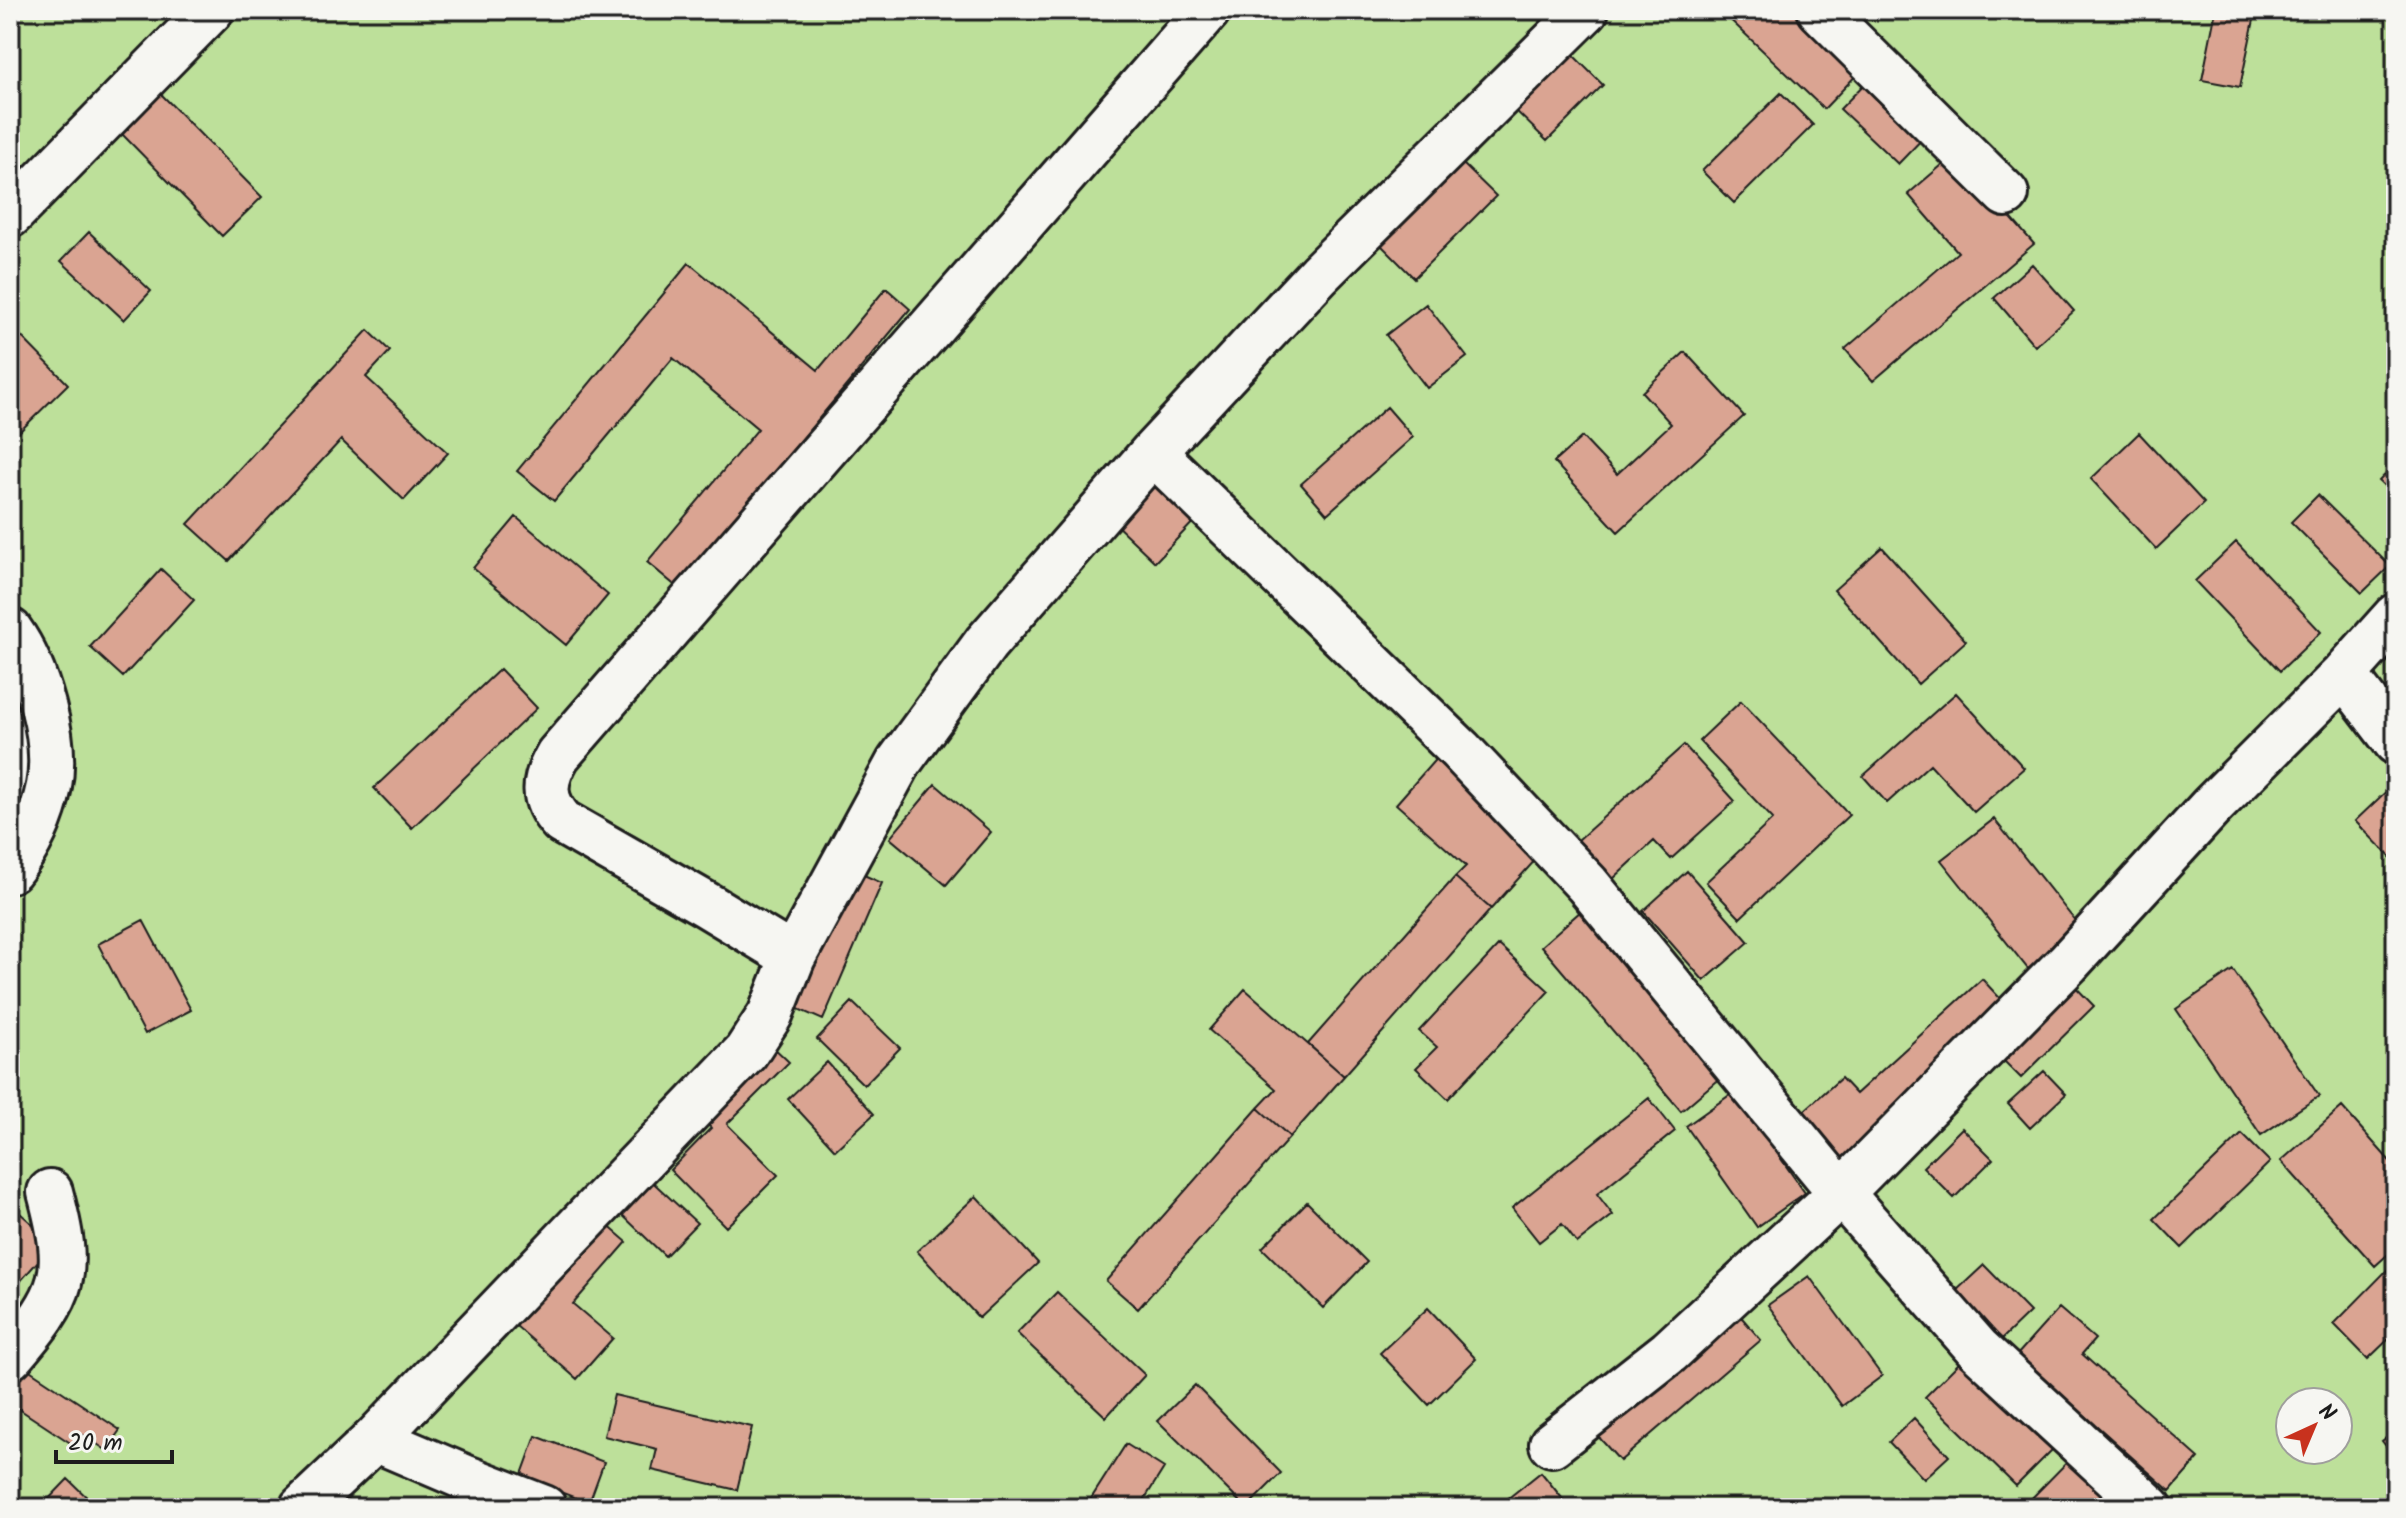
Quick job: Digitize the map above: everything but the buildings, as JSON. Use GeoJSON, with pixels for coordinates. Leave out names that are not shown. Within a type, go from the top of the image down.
{"type":"FeatureCollection","features":[{"type":"Feature","properties":{"kind":"street"},"geometry":{"type":"LineString","coordinates":[[10,215],[211,10]]}},
{"type":"Feature","properties":{"kind":"street"},"geometry":{"type":"LineString","coordinates":[[793,957],[562,822],[548,800],[546,782],[550,769],[568,743],[1208,10]]}},
{"type":"Feature","properties":{"kind":"street"},"geometry":{"type":"LineString","coordinates":[[302,1508],[375,1439],[740,1059],[770,1015],[793,957],[899,762],[986,643],[1153,452],[1319,274],[1586,10]]}},
{"type":"Feature","properties":{"kind":"street"},"geometry":{"type":"LineString","coordinates":[[1820,10],[2006,194]]}},
{"type":"Feature","properties":{"kind":"street"},"geometry":{"type":"LineString","coordinates":[[1153,452],[1460,750],[1587,884],[1841,1193],[1978,1349],[2150,1508]]}},
{"type":"Feature","properties":{"kind":"street"},"geometry":{"type":"LineString","coordinates":[[1552,1444],[1669,1352],[1841,1193],[2068,963],[2212,806],[2344,674],[2396,616]]}},
{"type":"Feature","properties":{"kind":"street"},"geometry":{"type":"LineString","coordinates":[[10,631],[20,645],[43,702],[49,740],[50,784],[40,819],[10,870]]}},
{"type":"Feature","properties":{"kind":"street"},"geometry":{"type":"LineString","coordinates":[[2344,674],[2396,742]]}},
{"type":"Feature","properties":{"kind":"street"},"geometry":{"type":"LineString","coordinates":[[10,1357],[38,1325],[52,1303],[63,1268],[59,1226],[50,1192]]}},
{"type":"Feature","properties":{"kind":"street"},"geometry":{"type":"LineString","coordinates":[[375,1439],[544,1508]]}},
{"type":"Feature","properties":{"kind":"green space"},"geometry":{"type":"Polygon","coordinates":[[[10,10],[2396,10],[2396,1508],[10,1508],[10,872],[65,752],[28,629],[10,609],[10,10]]]}}]}
